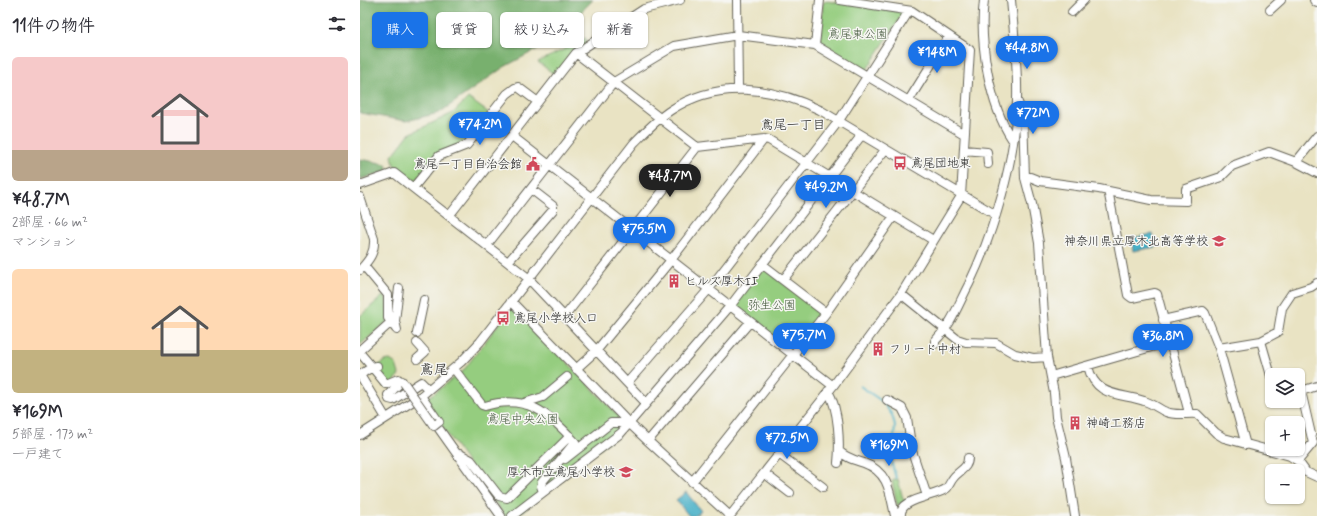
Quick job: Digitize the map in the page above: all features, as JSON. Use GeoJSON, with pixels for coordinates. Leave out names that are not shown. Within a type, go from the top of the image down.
{"type":"FeatureCollection","features":[{"type":"Feature","properties":{"kind":"street"},"geometry":{"type":"LineString","coordinates":[[644,9],[648,0]]}},
{"type":"Feature","properties":{"kind":"street"},"geometry":{"type":"LineString","coordinates":[[449,216],[576,53],[644,9],[680,0]]}},
{"type":"Feature","properties":{"kind":"street"},"geometry":{"type":"LineString","coordinates":[[736,0],[738,35],[738,89]]}},
{"type":"Feature","properties":{"kind":"street"},"geometry":{"type":"LineString","coordinates":[[815,45],[820,0]]}},
{"type":"Feature","properties":{"kind":"street"},"geometry":{"type":"LineString","coordinates":[[511,301],[628,425],[648,441],[730,516],[831,389],[902,294],[960,196],[970,50],[909,11],[840,0]]}},
{"type":"Feature","properties":{"kind":"street"},"geometry":{"type":"LineString","coordinates":[[984,0],[982,15],[983,34],[993,99],[1001,122],[1012,140]]}},
{"type":"Feature","properties":{"kind":"street"},"geometry":{"type":"LineString","coordinates":[[935,344],[935,341],[946,330],[976,269],[996,216],[1005,182],[1017,100],[1016,53],[1011,0]]}},
{"type":"Feature","properties":{"kind":"street"},"geometry":{"type":"LineString","coordinates":[[1072,12],[1084,0]]}},
{"type":"Feature","properties":{"kind":"street"},"geometry":{"type":"LineString","coordinates":[[1270,10],[1281,0]]}},
{"type":"Feature","properties":{"kind":"street"},"geometry":{"type":"LineString","coordinates":[[627,383],[709,289],[838,122],[909,11]]}},
{"type":"Feature","properties":{"kind":"street"},"geometry":{"type":"LineString","coordinates":[[487,245],[614,82],[674,46],[738,35],[815,45],[964,134]]}},
{"type":"Feature","properties":{"kind":"street"},"geometry":{"type":"LineString","coordinates":[[909,100],[949,36]]}},
{"type":"Feature","properties":{"kind":"street"},"geometry":{"type":"LineString","coordinates":[[576,53],[696,147],[764,139],[933,240]]}},
{"type":"Feature","properties":{"kind":"street"},"geometry":{"type":"LineString","coordinates":[[413,188],[439,156],[467,145],[507,94],[515,88],[518,87],[538,102]]}},
{"type":"Feature","properties":{"kind":"street"},"geometry":{"type":"LineString","coordinates":[[360,435],[419,398],[454,369],[480,342],[528,278],[634,143],[659,118],[690,101],[724,90],[738,89],[776,93],[798,99],[820,110],[960,196],[996,216]]}},
{"type":"Feature","properties":{"kind":"street"},"geometry":{"type":"LineString","coordinates":[[1017,100],[1023,116],[1025,178],[1032,204],[1039,243],[1047,357],[1056,417],[1066,458],[1075,516]]}},
{"type":"Feature","properties":{"kind":"street"},"geometry":{"type":"LineString","coordinates":[[512,136],[731,305],[750,322],[793,355],[831,389],[836,415],[839,452],[838,463]]}},
{"type":"Feature","properties":{"kind":"street"},"geometry":{"type":"LineString","coordinates":[[512,516],[621,433],[731,305],[861,136]]}},
{"type":"Feature","properties":{"kind":"street"},"geometry":{"type":"LineString","coordinates":[[1296,162],[1317,136]]}},
{"type":"Feature","properties":{"kind":"street"},"geometry":{"type":"LineString","coordinates":[[576,369],[597,350],[671,260],[764,139]]}},
{"type":"Feature","properties":{"kind":"street"},"geometry":{"type":"LineString","coordinates":[[565,316],[696,147]]}},
{"type":"Feature","properties":{"kind":"street"},"geometry":{"type":"LineString","coordinates":[[783,280],[885,150]]}},
{"type":"Feature","properties":{"kind":"street"},"geometry":{"type":"LineString","coordinates":[[964,150],[987,152],[988,164]]}},
{"type":"Feature","properties":{"kind":"street"},"geometry":{"type":"LineString","coordinates":[[1025,178],[1030,177],[1040,182],[1099,189],[1151,200],[1186,201],[1186,189],[1221,177],[1232,166],[1269,152],[1296,162],[1317,173]]}},
{"type":"Feature","properties":{"kind":"street"},"geometry":{"type":"LineString","coordinates":[[360,185],[394,174],[413,188],[528,278],[646,403]]}},
{"type":"Feature","properties":{"kind":"street"},"geometry":{"type":"LineString","coordinates":[[508,262],[553,210],[553,206],[531,189]]}},
{"type":"Feature","properties":{"kind":"street"},"geometry":{"type":"LineString","coordinates":[[1111,192],[1109,195],[1128,295],[1132,298],[1155,293],[1157,294],[1189,413]]}},
{"type":"Feature","properties":{"kind":"street"},"geometry":{"type":"LineString","coordinates":[[360,197],[374,239],[373,253],[362,268],[388,295],[387,314],[390,323],[397,331],[399,288]]}},
{"type":"Feature","properties":{"kind":"street"},"geometry":{"type":"LineString","coordinates":[[692,482],[826,314],[894,216]]}},
{"type":"Feature","properties":{"kind":"street"},"geometry":{"type":"LineString","coordinates":[[762,264],[826,314]]}},
{"type":"Feature","properties":{"kind":"street"},"geometry":{"type":"LineString","coordinates":[[1219,348],[1261,341],[1278,332],[1282,308],[1292,293],[1315,287]]}},
{"type":"Feature","properties":{"kind":"street"},"geometry":{"type":"LineString","coordinates":[[902,294],[957,339],[966,342],[996,343],[1015,354],[1033,358],[1047,357]]}},
{"type":"Feature","properties":{"kind":"street"},"geometry":{"type":"LineString","coordinates":[[417,333],[424,300]]}},
{"type":"Feature","properties":{"kind":"street"},"geometry":{"type":"LineString","coordinates":[[1163,320],[1203,311],[1219,348],[1246,445]]}},
{"type":"Feature","properties":{"kind":"street"},"geometry":{"type":"LineString","coordinates":[[648,441],[750,322]]}},
{"type":"Feature","properties":{"kind":"street"},"geometry":{"type":"LineString","coordinates":[[360,350],[390,323]]}},
{"type":"Feature","properties":{"kind":"street"},"geometry":{"type":"LineString","coordinates":[[1261,341],[1269,368]]}},
{"type":"Feature","properties":{"kind":"street"},"geometry":{"type":"LineString","coordinates":[[1051,376],[1169,342]]}},
{"type":"Feature","properties":{"kind":"street"},"geometry":{"type":"LineString","coordinates":[[417,343],[425,352],[417,359]]}},
{"type":"Feature","properties":{"kind":"street"},"geometry":{"type":"LineString","coordinates":[[360,353],[386,384],[398,379],[403,382],[434,426],[439,422],[419,398]]}},
{"type":"Feature","properties":{"kind":"street"},"geometry":{"type":"LineString","coordinates":[[1088,366],[1096,382],[1106,392],[1118,396],[1146,401],[1166,412],[1180,414],[1189,413],[1200,416],[1216,433],[1224,438],[1290,456],[1298,461],[1306,472],[1317,477]]}},
{"type":"Feature","properties":{"kind":"street"},"geometry":{"type":"LineString","coordinates":[[373,367],[360,375],[386,418]]}},
{"type":"Feature","properties":{"kind":"street"},"geometry":{"type":"LineString","coordinates":[[454,369],[482,405],[485,406],[511,401],[524,403],[538,410],[570,436],[575,442],[542,482],[541,486],[543,492]]}},
{"type":"Feature","properties":{"kind":"street"},"geometry":{"type":"LineString","coordinates":[[524,403],[544,397],[567,378]]}},
{"type":"Feature","properties":{"kind":"street"},"geometry":{"type":"LineString","coordinates":[[403,382],[388,395],[388,399],[393,400],[421,382],[425,386]]}},
{"type":"Feature","properties":{"kind":"street"},"geometry":{"type":"LineString","coordinates":[[1305,390],[1317,386]]}},
{"type":"Feature","properties":{"kind":"street"},"geometry":{"type":"LineString","coordinates":[[419,398],[502,516]]}},
{"type":"Feature","properties":{"kind":"street"},"geometry":{"type":"LineString","coordinates":[[887,400],[902,408],[907,418],[912,451],[927,496]]}},
{"type":"Feature","properties":{"kind":"street"},"geometry":{"type":"LineString","coordinates":[[1298,461],[1313,443],[1314,435],[1305,407]]}},
{"type":"Feature","properties":{"kind":"street"},"geometry":{"type":"LineString","coordinates":[[560,461],[567,458],[611,423],[628,425]]}},
{"type":"Feature","properties":{"kind":"street"},"geometry":{"type":"LineString","coordinates":[[458,455],[460,454],[469,457],[499,496],[507,498],[570,436]]}},
{"type":"Feature","properties":{"kind":"street"},"geometry":{"type":"LineString","coordinates":[[839,452],[844,456],[870,466],[881,473],[890,488],[895,516]]}},
{"type":"Feature","properties":{"kind":"street"},"geometry":{"type":"LineString","coordinates":[[779,454],[823,487]]}},
{"type":"Feature","properties":{"kind":"street"},"geometry":{"type":"LineString","coordinates":[[907,516],[902,512],[910,502],[946,489],[955,475],[966,467],[968,458]]}},
{"type":"Feature","properties":{"kind":"street"},"geometry":{"type":"LineString","coordinates":[[764,473],[790,493]]}},
{"type":"Feature","properties":{"kind":"green space"},"geometry":{"type":"Polygon","coordinates":[[[360,0],[593,0],[581,12],[500,12],[500,48],[540,48],[504,67],[439,113],[406,121],[360,113],[360,0]]]}},
{"type":"Feature","properties":{"kind":"green space","name":"鳶尾東公園"},"geometry":{"type":"Polygon","coordinates":[[[826,1],[904,12],[866,71],[820,44],[823,3],[826,1]]]}},
{"type":"Feature","properties":{"kind":"green space"},"geometry":{"type":"Polygon","coordinates":[[[586,38],[586,44],[584,46],[584,39],[586,38]]]}},
{"type":"Feature","properties":{"kind":"green space"},"geometry":{"type":"Polygon","coordinates":[[[582,48],[555,75],[538,62],[565,49],[582,48]]]}},
{"type":"Feature","properties":{"kind":"green space"},"geometry":{"type":"Polygon","coordinates":[[[468,98],[489,113],[467,141],[438,153],[414,183],[396,171],[392,156],[409,134],[453,113],[468,98]]]}},
{"type":"Feature","properties":{"kind":"green space"},"geometry":{"type":"Polygon","coordinates":[[[360,159],[386,164],[388,171],[360,179],[360,159]]]}},
{"type":"Feature","properties":{"kind":"green space","name":"弥生公園"},"geometry":{"type":"Polygon","coordinates":[[[763,267],[820,313],[792,350],[734,305],[763,267]]]}},
{"type":"Feature","properties":{"kind":"green space"},"geometry":{"type":"Polygon","coordinates":[[[383,296],[386,298],[388,321],[360,345],[360,316],[383,296]]]}},
{"type":"Feature","properties":{"kind":"green space","name":"鳶尾中央公園"},"geometry":{"type":"Polygon","coordinates":[[[513,305],[625,423],[619,433],[517,516],[505,516],[424,401],[463,371],[513,305]]]}},
{"type":"Feature","properties":{"kind":"green space"},"geometry":{"type":"Polygon","coordinates":[[[390,360],[396,364],[399,374],[395,381],[385,388],[373,370],[384,361],[390,360]]]}},
{"type":"Feature","properties":{"kind":"green space"},"geometry":{"type":"Polygon","coordinates":[[[898,479],[903,499],[906,501],[897,505],[892,481],[898,479]]]}},
{"type":"Feature","properties":{"kind":"water"},"geometry":{"type":"Polygon","coordinates":[[[1153,234],[1156,247],[1133,251],[1131,238],[1153,234]]]}},
{"type":"Feature","properties":{"kind":"water"},"geometry":{"type":"Polygon","coordinates":[[[686,492],[701,511],[695,516],[689,516],[676,500],[686,492]]]}},
{"type":"Feature","properties":{"kind":"waterway"},"geometry":{"type":"LineString","coordinates":[[860,386],[883,402],[892,415],[895,425],[892,464],[896,478]]}},
{"type":"Feature","properties":{"kind":"place","name":"鳶尾団地東"},"geometry":{"type":"Point","coordinates":[900,163]}},
{"type":"Feature","properties":{"kind":"place","name":"鳶尾一丁目自治会館"},"geometry":{"type":"Point","coordinates":[533,164]}},
{"type":"Feature","properties":{"kind":"place","name":"神奈川県立厚木北高等学校"},"geometry":{"type":"Point","coordinates":[1219,241]}},
{"type":"Feature","properties":{"kind":"place","name":"ヒルズ厚木II"},"geometry":{"type":"Point","coordinates":[674,281]}},
{"type":"Feature","properties":{"kind":"place","name":"鳶尾小学校入口"},"geometry":{"type":"Point","coordinates":[503,318]}},
{"type":"Feature","properties":{"kind":"place","name":"フリード中村"},"geometry":{"type":"Point","coordinates":[878,349]}},
{"type":"Feature","properties":{"kind":"place","name":"神崎工務店"},"geometry":{"type":"Point","coordinates":[1075,423]}},
{"type":"Feature","properties":{"kind":"place","name":"厚木市立鳶尾小学校"},"geometry":{"type":"Point","coordinates":[626,472]}},
{"type":"Feature","properties":{"kind":"district","name":"鳶尾一丁目"},"geometry":{"type":"Point","coordinates":[793,124]}},
{"type":"Feature","properties":{"kind":"district","name":"鳶尾"},"geometry":{"type":"Point","coordinates":[434,369]}}]}
